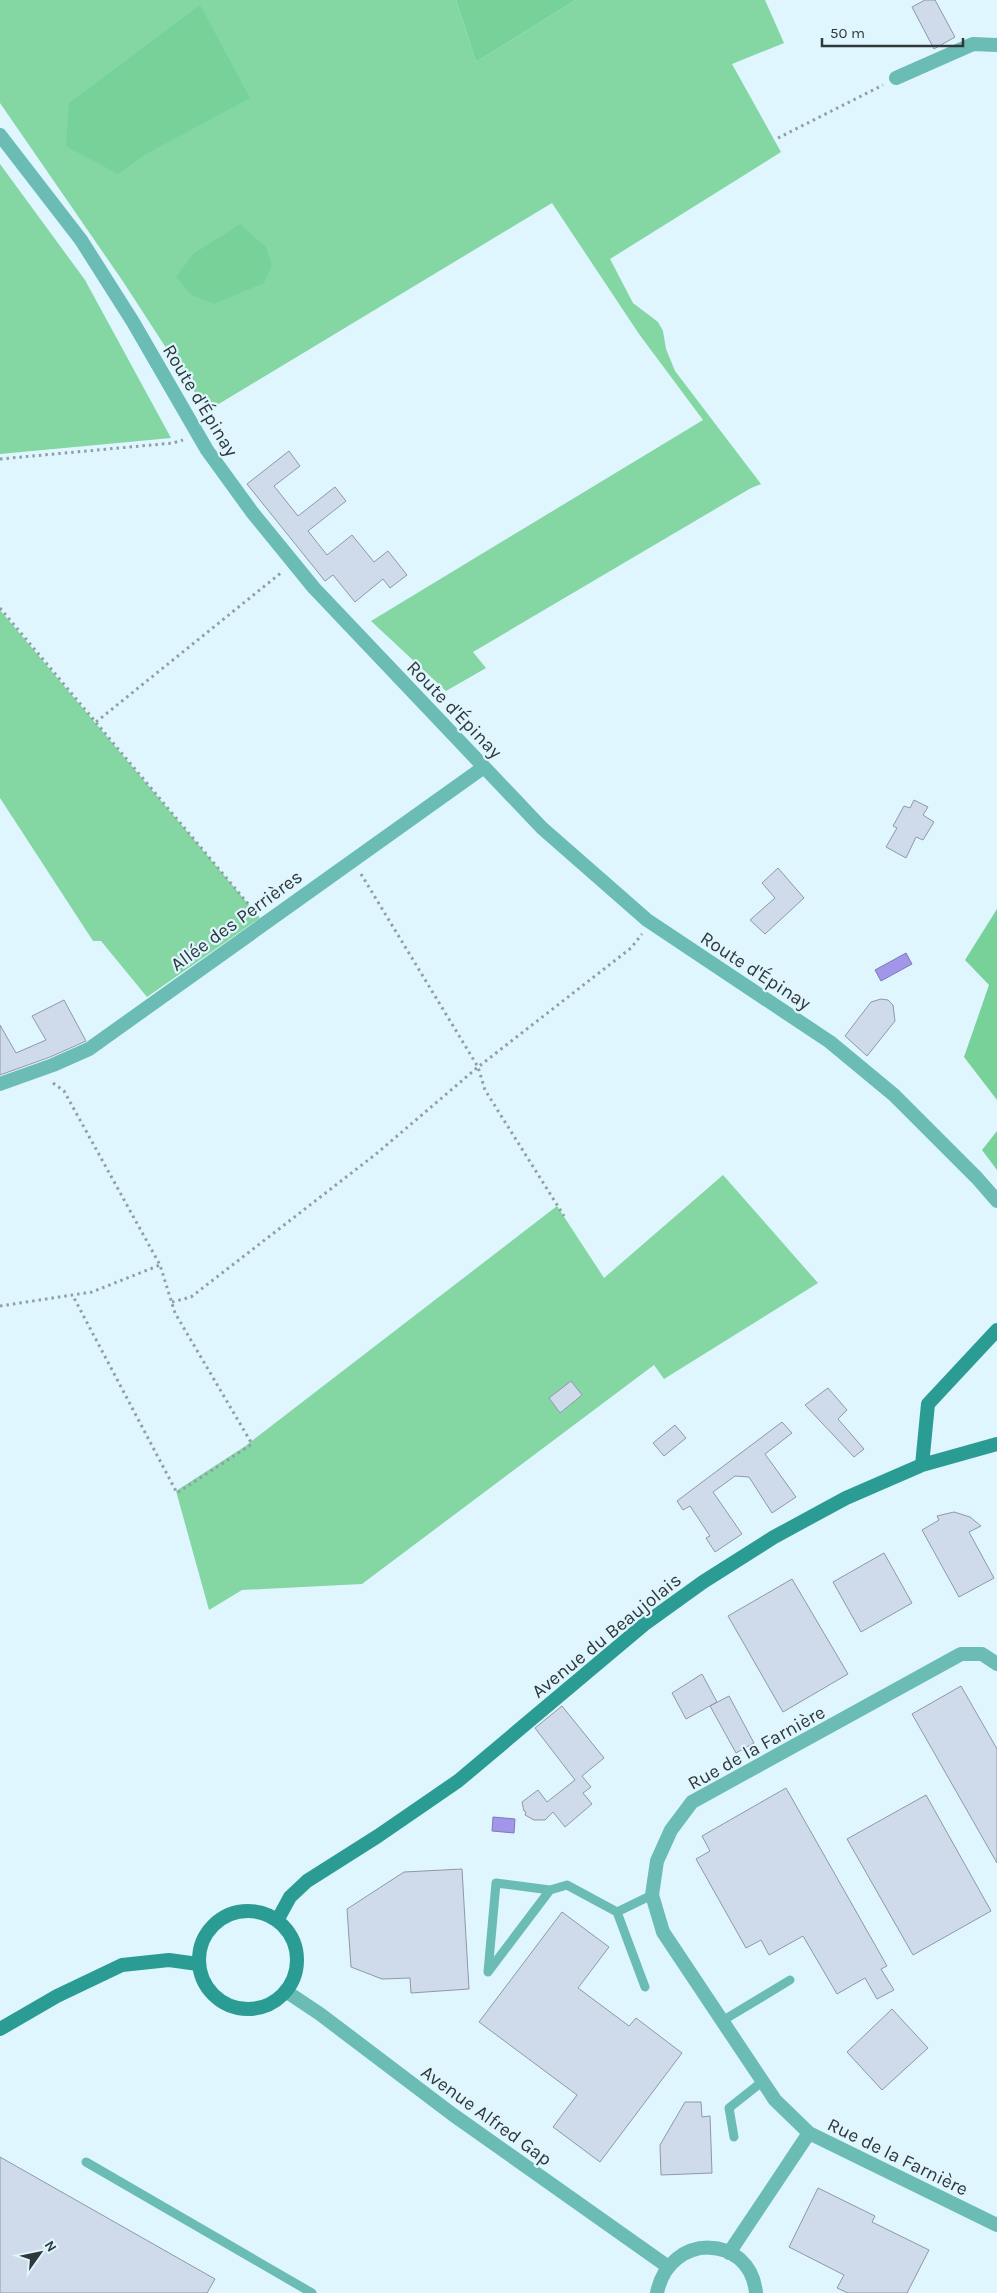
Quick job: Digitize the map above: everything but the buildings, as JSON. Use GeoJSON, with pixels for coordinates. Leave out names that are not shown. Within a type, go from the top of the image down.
{"type":"FeatureCollection","features":[{"type":"Feature","properties":{"kind":"main road"},"geometry":{"type":"LineString","coordinates":[[922,1465],[928,1404],[997,1330]]}},
{"type":"Feature","properties":{"kind":"main road","name":"Avenue du Beaujolais"},"geometry":{"type":"LineString","coordinates":[[278,1919],[290,1898],[307,1882],[458,1781],[646,1623],[703,1582],[774,1537],[846,1498],[922,1465],[997,1444]]}},
{"type":"Feature","properties":{"kind":"main road"},"geometry":{"type":"LineString","coordinates":[[240,1910],[260,1911],[278,1919],[295,1941],[298,1970],[287,1992],[264,2008],[240,2009],[219,2000],[204,1984],[198,1964],[200,1945],[210,1927],[222,1916],[240,1910]]}},
{"type":"Feature","properties":{"kind":"main road"},"geometry":{"type":"LineString","coordinates":[[0,2029],[57,1996],[122,1965],[169,1960],[198,1964]]}},
{"type":"Feature","properties":{"kind":"street"},"geometry":{"type":"LineString","coordinates":[[896,78],[973,44],[997,45]]}},
{"type":"Feature","properties":{"kind":"street","name":"Route d'Épinay"},"geometry":{"type":"LineString","coordinates":[[0,135],[81,240],[133,322],[197,432],[252,512],[314,588],[542,828],[650,923],[830,1042],[894,1095],[978,1178],[997,1201]]}},
{"type":"Feature","properties":{"kind":"street","name":"Allée des Perrières"},"geometry":{"type":"LineString","coordinates":[[0,1084],[39,1071],[89,1049],[484,767]]}},
{"type":"Feature","properties":{"kind":"street","name":"Rue de la Farnière"},"geometry":{"type":"LineString","coordinates":[[997,1664],[982,1654],[961,1654],[692,1802],[671,1830],[657,1861],[652,1895],[663,1932],[775,2100],[809,2133],[997,2225]]}},
{"type":"Feature","properties":{"kind":"street","name":"Avenue Alfred Gap"},"geometry":{"type":"LineString","coordinates":[[287,1992],[320,2014],[452,2114],[668,2266]]}},
{"type":"Feature","properties":{"kind":"street","name":"Rue de la Farnière"},"geometry":{"type":"LineString","coordinates":[[729,2252],[809,2133]]}},
{"type":"Feature","properties":{"kind":"street"},"geometry":{"type":"LineString","coordinates":[[657,2293],[659,2281],[668,2266],[678,2257],[693,2249],[712,2248],[729,2252],[746,2265],[754,2281],[756,2293]]}},
{"type":"Feature","properties":{"kind":"lane"},"geometry":{"type":"LineString","coordinates":[[550,1890],[488,1972],[496,1883],[550,1890],[567,1885],[617,1912],[645,1987]]}},
{"type":"Feature","properties":{"kind":"lane"},"geometry":{"type":"LineString","coordinates":[[617,1912],[652,1895]]}},
{"type":"Feature","properties":{"kind":"lane"},"geometry":{"type":"LineString","coordinates":[[722,2021],[790,1980]]}},
{"type":"Feature","properties":{"kind":"lane"},"geometry":{"type":"LineString","coordinates":[[734,2137],[729,2108],[763,2082]]}},
{"type":"Feature","properties":{"kind":"lane"},"geometry":{"type":"LineString","coordinates":[[86,2162],[312,2293]]}},
{"type":"Feature","properties":{"kind":"path"},"geometry":{"type":"LineString","coordinates":[[778,138],[896,78]]}},
{"type":"Feature","properties":{"kind":"path"},"geometry":{"type":"LineString","coordinates":[[0,459],[173,443],[197,432]]}},
{"type":"Feature","properties":{"kind":"path"},"geometry":{"type":"LineString","coordinates":[[96,722],[293,562]]}},
{"type":"Feature","properties":{"kind":"path"},"geometry":{"type":"LineString","coordinates":[[0,608],[264,924]]}},
{"type":"Feature","properties":{"kind":"path"},"geometry":{"type":"LineString","coordinates":[[353,860],[374,898],[478,1068],[485,1090],[564,1216]]}},
{"type":"Feature","properties":{"kind":"path"},"geometry":{"type":"LineString","coordinates":[[172,1302],[191,1297],[376,1154],[478,1068],[631,948],[650,923]]}},
{"type":"Feature","properties":{"kind":"path"},"geometry":{"type":"LineString","coordinates":[[39,1071],[64,1091],[160,1266],[175,1313],[252,1444],[177,1493],[73,1296]]}},
{"type":"Feature","properties":{"kind":"path"},"geometry":{"type":"LineString","coordinates":[[0,1306],[92,1292],[160,1266]]}},
{"type":"Feature","properties":{"kind":"green space"},"geometry":{"type":"Polygon","coordinates":[[[0,0],[456,0],[476,62],[576,0],[765,0],[784,43],[732,64],[781,152],[610,259],[633,303],[658,322],[663,331],[666,349],[675,371],[761,484],[751,488],[473,652],[486,668],[446,691],[371,621],[703,420],[639,334],[552,203],[207,411],[122,280],[0,103],[0,0]]]}},
{"type":"Feature","properties":{"kind":"green space"},"geometry":{"type":"Polygon","coordinates":[[[456,0],[576,0],[476,62],[456,0]]]}},
{"type":"Feature","properties":{"kind":"green space"},"geometry":{"type":"Polygon","coordinates":[[[200,5],[250,98],[146,154],[118,174],[66,146],[69,103],[200,5]]]}},
{"type":"Feature","properties":{"kind":"green space"},"geometry":{"type":"Polygon","coordinates":[[[0,164],[85,280],[171,438],[0,454],[0,164]]]}},
{"type":"Feature","properties":{"kind":"green space"},"geometry":{"type":"Polygon","coordinates":[[[240,224],[266,247],[272,265],[264,283],[214,304],[190,294],[176,277],[193,254],[240,224]]]}},
{"type":"Feature","properties":{"kind":"green space"},"geometry":{"type":"Polygon","coordinates":[[[0,610],[260,918],[147,997],[101,941],[93,941],[0,798],[0,610]]]}},
{"type":"Feature","properties":{"kind":"green space"},"geometry":{"type":"Polygon","coordinates":[[[997,909],[997,1100],[964,1057],[989,985],[965,960],[997,909]]]}},
{"type":"Feature","properties":{"kind":"green space"},"geometry":{"type":"Polygon","coordinates":[[[997,1131],[997,1170],[982,1150],[997,1131]]]}},
{"type":"Feature","properties":{"kind":"green space"},"geometry":{"type":"Polygon","coordinates":[[[723,1175],[818,1283],[664,1379],[654,1365],[362,1584],[242,1590],[209,1610],[176,1491],[244,1447],[557,1206],[604,1278],[723,1175]]]}},
{"type":"Feature","properties":{"kind":"shaded area"},"geometry":{"type":"Polygon","coordinates":[[[906,953],[912,964],[881,981],[875,970],[906,953]]]}},
{"type":"Feature","properties":{"kind":"shaded area"},"geometry":{"type":"Polygon","coordinates":[[[493,1817],[515,1819],[514,1833],[492,1831],[493,1817]]]}}]}
